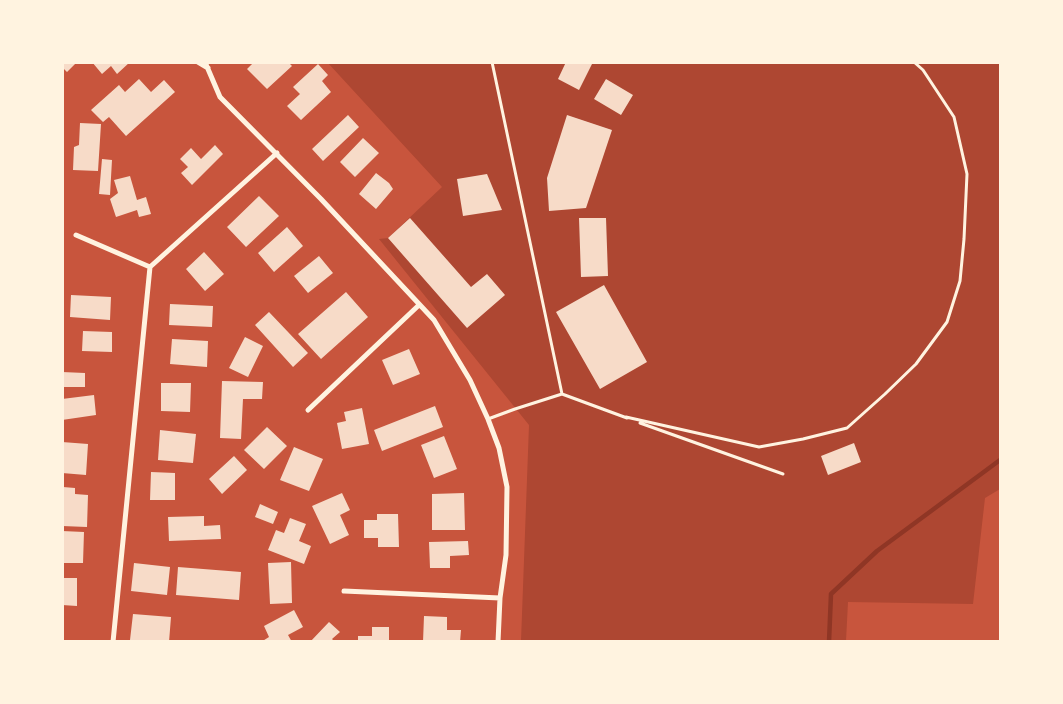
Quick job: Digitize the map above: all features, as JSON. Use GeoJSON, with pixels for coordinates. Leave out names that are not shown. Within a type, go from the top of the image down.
{"type":"FeatureCollection","features":[{"type":"Feature","properties":{"kind":"street"},"geometry":{"type":"LineString","coordinates":[[198,62],[209,68]]}},
{"type":"Feature","properties":{"kind":"street"},"geometry":{"type":"LineString","coordinates":[[205,62],[220,97],[277,153],[434,320],[470,380],[499,448],[507,488],[506,556],[500,598],[498,642]]}},
{"type":"Feature","properties":{"kind":"street"},"geometry":{"type":"LineString","coordinates":[[113,642],[150,267],[277,153]]}},
{"type":"Feature","properties":{"kind":"street"},"geometry":{"type":"LineString","coordinates":[[76,234],[150,267]]}},
{"type":"Feature","properties":{"kind":"street"},"geometry":{"type":"LineString","coordinates":[[308,410],[419,305]]}},
{"type":"Feature","properties":{"kind":"street"},"geometry":{"type":"LineString","coordinates":[[344,591],[500,598]]}},
{"type":"Feature","properties":{"kind":"lane"},"geometry":{"type":"LineString","coordinates":[[492,62],[562,394]]}},
{"type":"Feature","properties":{"kind":"lane"},"geometry":{"type":"LineString","coordinates":[[626,417],[759,447],[794,441],[847,428],[916,364],[947,322],[960,280],[967,174],[954,117],[923,70],[914,62]]}},
{"type":"Feature","properties":{"kind":"lane"},"geometry":{"type":"LineString","coordinates":[[488,419],[562,394],[783,474]]}},
{"type":"Feature","properties":{"kind":"shaded area"},"geometry":{"type":"Polygon","coordinates":[[[328,63],[1000,63],[1000,489],[985,498],[973,604],[848,602],[846,641],[521,641],[529,425],[379,239],[388,238],[442,187],[328,63]]]}},
{"type":"Feature","properties":{"kind":"building"},"geometry":{"type":"Polygon","coordinates":[[[62,62],[77,62],[67,72],[62,67],[62,62]]]}},
{"type":"Feature","properties":{"kind":"building"},"geometry":{"type":"Polygon","coordinates":[[[92,62],[130,62],[117,74],[111,66],[102,74],[92,62]]]}},
{"type":"Feature","properties":{"kind":"building"},"geometry":{"type":"Polygon","coordinates":[[[254,62],[288,62],[292,66],[267,89],[247,69],[254,62]]]}},
{"type":"Feature","properties":{"kind":"building"},"geometry":{"type":"Polygon","coordinates":[[[566,62],[593,62],[579,90],[558,79],[566,62]]]}},
{"type":"Feature","properties":{"kind":"building"},"geometry":{"type":"Polygon","coordinates":[[[318,64],[328,75],[322,81],[331,92],[301,120],[287,106],[300,94],[293,87],[318,64]]]}},
{"type":"Feature","properties":{"kind":"building"},"geometry":{"type":"Polygon","coordinates":[[[139,79],[151,92],[164,80],[175,92],[126,136],[109,117],[103,122],[91,110],[119,85],[125,92],[139,79]]]}},
{"type":"Feature","properties":{"kind":"building"},"geometry":{"type":"Polygon","coordinates":[[[606,79],[633,95],[621,115],[594,99],[606,79]]]}},
{"type":"Feature","properties":{"kind":"building"},"geometry":{"type":"Polygon","coordinates":[[[348,115],[359,127],[323,161],[312,149],[348,115]]]}},
{"type":"Feature","properties":{"kind":"building"},"geometry":{"type":"Polygon","coordinates":[[[567,115],[612,130],[586,208],[549,211],[547,178],[567,115]]]}},
{"type":"Feature","properties":{"kind":"building"},"geometry":{"type":"Polygon","coordinates":[[[80,123],[101,124],[98,171],[73,170],[74,147],[79,145],[80,123]]]}},
{"type":"Feature","properties":{"kind":"building"},"geometry":{"type":"Polygon","coordinates":[[[363,138],[379,153],[355,177],[340,162],[363,138]]]}},
{"type":"Feature","properties":{"kind":"building"},"geometry":{"type":"Polygon","coordinates":[[[215,145],[223,154],[192,185],[181,173],[188,167],[180,159],[191,148],[201,159],[215,145]]]}},
{"type":"Feature","properties":{"kind":"building"},"geometry":{"type":"Polygon","coordinates":[[[102,159],[112,160],[110,195],[99,194],[102,159]]]}},
{"type":"Feature","properties":{"kind":"building"},"geometry":{"type":"Polygon","coordinates":[[[376,173],[389,183],[393,189],[376,209],[359,194],[376,173]]]}},
{"type":"Feature","properties":{"kind":"building"},"geometry":{"type":"Polygon","coordinates":[[[487,174],[502,210],[463,216],[457,179],[487,174]]]}},
{"type":"Feature","properties":{"kind":"building"},"geometry":{"type":"Polygon","coordinates":[[[130,176],[137,200],[146,197],[151,214],[139,217],[137,210],[116,217],[110,199],[118,193],[114,180],[130,176]]]}},
{"type":"Feature","properties":{"kind":"building"},"geometry":{"type":"Polygon","coordinates":[[[259,196],[279,216],[246,247],[227,227],[259,196]]]}},
{"type":"Feature","properties":{"kind":"building"},"geometry":{"type":"Polygon","coordinates":[[[410,218],[471,287],[487,274],[505,295],[467,328],[388,238],[410,218]]]}},
{"type":"Feature","properties":{"kind":"building"},"geometry":{"type":"Polygon","coordinates":[[[579,218],[606,218],[608,276],[581,277],[579,218]]]}},
{"type":"Feature","properties":{"kind":"building"},"geometry":{"type":"Polygon","coordinates":[[[287,227],[303,246],[274,272],[258,253],[287,227]]]}},
{"type":"Feature","properties":{"kind":"building"},"geometry":{"type":"Polygon","coordinates":[[[204,252],[224,274],[205,291],[186,269],[204,252]]]}},
{"type":"Feature","properties":{"kind":"building"},"geometry":{"type":"Polygon","coordinates":[[[319,256],[333,273],[308,293],[294,276],[319,256]]]}},
{"type":"Feature","properties":{"kind":"building"},"geometry":{"type":"Polygon","coordinates":[[[604,285],[647,362],[600,389],[556,312],[604,285]]]}},
{"type":"Feature","properties":{"kind":"building"},"geometry":{"type":"Polygon","coordinates":[[[346,292],[368,317],[321,359],[298,334],[346,292]]]}},
{"type":"Feature","properties":{"kind":"building"},"geometry":{"type":"Polygon","coordinates":[[[71,295],[111,297],[110,320],[70,317],[71,295]]]}},
{"type":"Feature","properties":{"kind":"building"},"geometry":{"type":"Polygon","coordinates":[[[170,304],[213,306],[212,327],[169,325],[170,304]]]}},
{"type":"Feature","properties":{"kind":"building"},"geometry":{"type":"Polygon","coordinates":[[[269,312],[308,353],[293,367],[255,325],[269,312]]]}},
{"type":"Feature","properties":{"kind":"building"},"geometry":{"type":"Polygon","coordinates":[[[83,331],[112,332],[112,352],[82,351],[83,331]]]}},
{"type":"Feature","properties":{"kind":"building"},"geometry":{"type":"Polygon","coordinates":[[[245,337],[263,346],[248,377],[229,368],[245,337]]]}},
{"type":"Feature","properties":{"kind":"building"},"geometry":{"type":"Polygon","coordinates":[[[172,339],[208,341],[207,367],[170,364],[172,339]]]}},
{"type":"Feature","properties":{"kind":"building"},"geometry":{"type":"Polygon","coordinates":[[[409,349],[420,374],[393,385],[382,360],[409,349]]]}},
{"type":"Feature","properties":{"kind":"building"},"geometry":{"type":"Polygon","coordinates":[[[62,372],[85,373],[85,387],[62,387],[62,372]]]}},
{"type":"Feature","properties":{"kind":"building"},"geometry":{"type":"Polygon","coordinates":[[[222,381],[263,382],[262,399],[243,399],[241,439],[220,438],[222,381]]]}},
{"type":"Feature","properties":{"kind":"building"},"geometry":{"type":"Polygon","coordinates":[[[161,383],[191,383],[190,412],[161,411],[161,383]]]}},
{"type":"Feature","properties":{"kind":"building"},"geometry":{"type":"Polygon","coordinates":[[[94,395],[96,415],[62,420],[62,399],[94,395]]]}},
{"type":"Feature","properties":{"kind":"building"},"geometry":{"type":"Polygon","coordinates":[[[435,406],[443,427],[382,451],[374,430],[435,406]]]}},
{"type":"Feature","properties":{"kind":"building"},"geometry":{"type":"Polygon","coordinates":[[[362,408],[369,444],[342,449],[337,423],[346,421],[344,412],[362,408]]]}},
{"type":"Feature","properties":{"kind":"building"},"geometry":{"type":"Polygon","coordinates":[[[267,427],[287,446],[264,469],[244,450],[267,427]]]}},
{"type":"Feature","properties":{"kind":"building"},"geometry":{"type":"Polygon","coordinates":[[[160,430],[196,434],[193,463],[158,460],[160,430]]]}},
{"type":"Feature","properties":{"kind":"building"},"geometry":{"type":"Polygon","coordinates":[[[444,436],[457,469],[434,478],[421,445],[444,436]]]}},
{"type":"Feature","properties":{"kind":"building"},"geometry":{"type":"Polygon","coordinates":[[[62,442],[88,444],[86,475],[62,473],[62,442]]]}},
{"type":"Feature","properties":{"kind":"building"},"geometry":{"type":"Polygon","coordinates":[[[854,443],[861,462],[828,475],[821,456],[854,443]]]}},
{"type":"Feature","properties":{"kind":"building"},"geometry":{"type":"Polygon","coordinates":[[[294,447],[323,459],[309,491],[280,480],[294,447]]]}},
{"type":"Feature","properties":{"kind":"building"},"geometry":{"type":"Polygon","coordinates":[[[234,456],[247,470],[222,494],[209,479],[234,456]]]}},
{"type":"Feature","properties":{"kind":"building"},"geometry":{"type":"Polygon","coordinates":[[[151,472],[175,473],[175,500],[150,500],[151,472]]]}},
{"type":"Feature","properties":{"kind":"building"},"geometry":{"type":"Polygon","coordinates":[[[63,487],[75,488],[75,494],[88,495],[87,527],[62,526],[63,487]]]}},
{"type":"Feature","properties":{"kind":"building"},"geometry":{"type":"Polygon","coordinates":[[[342,493],[350,510],[340,515],[349,535],[330,544],[312,506],[342,493]]]}},
{"type":"Feature","properties":{"kind":"building"},"geometry":{"type":"Polygon","coordinates":[[[464,493],[465,530],[432,530],[432,494],[464,493]]]}},
{"type":"Feature","properties":{"kind":"building"},"geometry":{"type":"Polygon","coordinates":[[[260,504],[278,512],[273,524],[255,517],[260,504]]]}},
{"type":"Feature","properties":{"kind":"building"},"geometry":{"type":"Polygon","coordinates":[[[377,514],[398,514],[399,547],[378,547],[378,538],[364,538],[364,520],[377,520],[377,514]]]}},
{"type":"Feature","properties":{"kind":"building"},"geometry":{"type":"Polygon","coordinates":[[[204,516],[204,526],[220,525],[221,539],[169,541],[168,517],[204,516]]]}},
{"type":"Feature","properties":{"kind":"building"},"geometry":{"type":"Polygon","coordinates":[[[290,518],[306,524],[299,541],[311,546],[304,564],[268,550],[276,530],[284,533],[290,518]]]}},
{"type":"Feature","properties":{"kind":"building"},"geometry":{"type":"Polygon","coordinates":[[[62,531],[84,532],[83,563],[62,563],[62,531]]]}},
{"type":"Feature","properties":{"kind":"building"},"geometry":{"type":"Polygon","coordinates":[[[468,541],[469,555],[450,556],[450,568],[430,568],[429,542],[468,541]]]}},
{"type":"Feature","properties":{"kind":"building"},"geometry":{"type":"Polygon","coordinates":[[[291,562],[292,603],[270,604],[268,563],[291,562]]]}},
{"type":"Feature","properties":{"kind":"building"},"geometry":{"type":"Polygon","coordinates":[[[134,563],[170,567],[167,595],[131,591],[134,563]]]}},
{"type":"Feature","properties":{"kind":"building"},"geometry":{"type":"Polygon","coordinates":[[[178,567],[241,572],[239,600],[176,595],[178,567]]]}},
{"type":"Feature","properties":{"kind":"building"},"geometry":{"type":"Polygon","coordinates":[[[62,578],[77,578],[77,606],[62,605],[62,578]]]}},
{"type":"Feature","properties":{"kind":"building"},"geometry":{"type":"Polygon","coordinates":[[[294,610],[303,627],[288,635],[292,642],[261,642],[269,637],[264,626],[294,610]]]}},
{"type":"Feature","properties":{"kind":"building"},"geometry":{"type":"Polygon","coordinates":[[[133,614],[171,617],[169,642],[130,640],[133,614]]]}},
{"type":"Feature","properties":{"kind":"building"},"geometry":{"type":"Polygon","coordinates":[[[424,616],[447,617],[447,630],[461,630],[460,642],[423,642],[424,616]]]}},
{"type":"Feature","properties":{"kind":"building"},"geometry":{"type":"Polygon","coordinates":[[[329,622],[340,632],[332,639],[335,642],[310,642],[329,622]]]}},
{"type":"Feature","properties":{"kind":"building"},"geometry":{"type":"Polygon","coordinates":[[[372,627],[389,627],[389,642],[358,642],[358,636],[372,636],[372,627]]]}},
{"type":"Feature","properties":{"kind":"waterway"},"geometry":{"type":"LineString","coordinates":[[829,642],[831,594],[877,551],[1000,460]]}}]}
